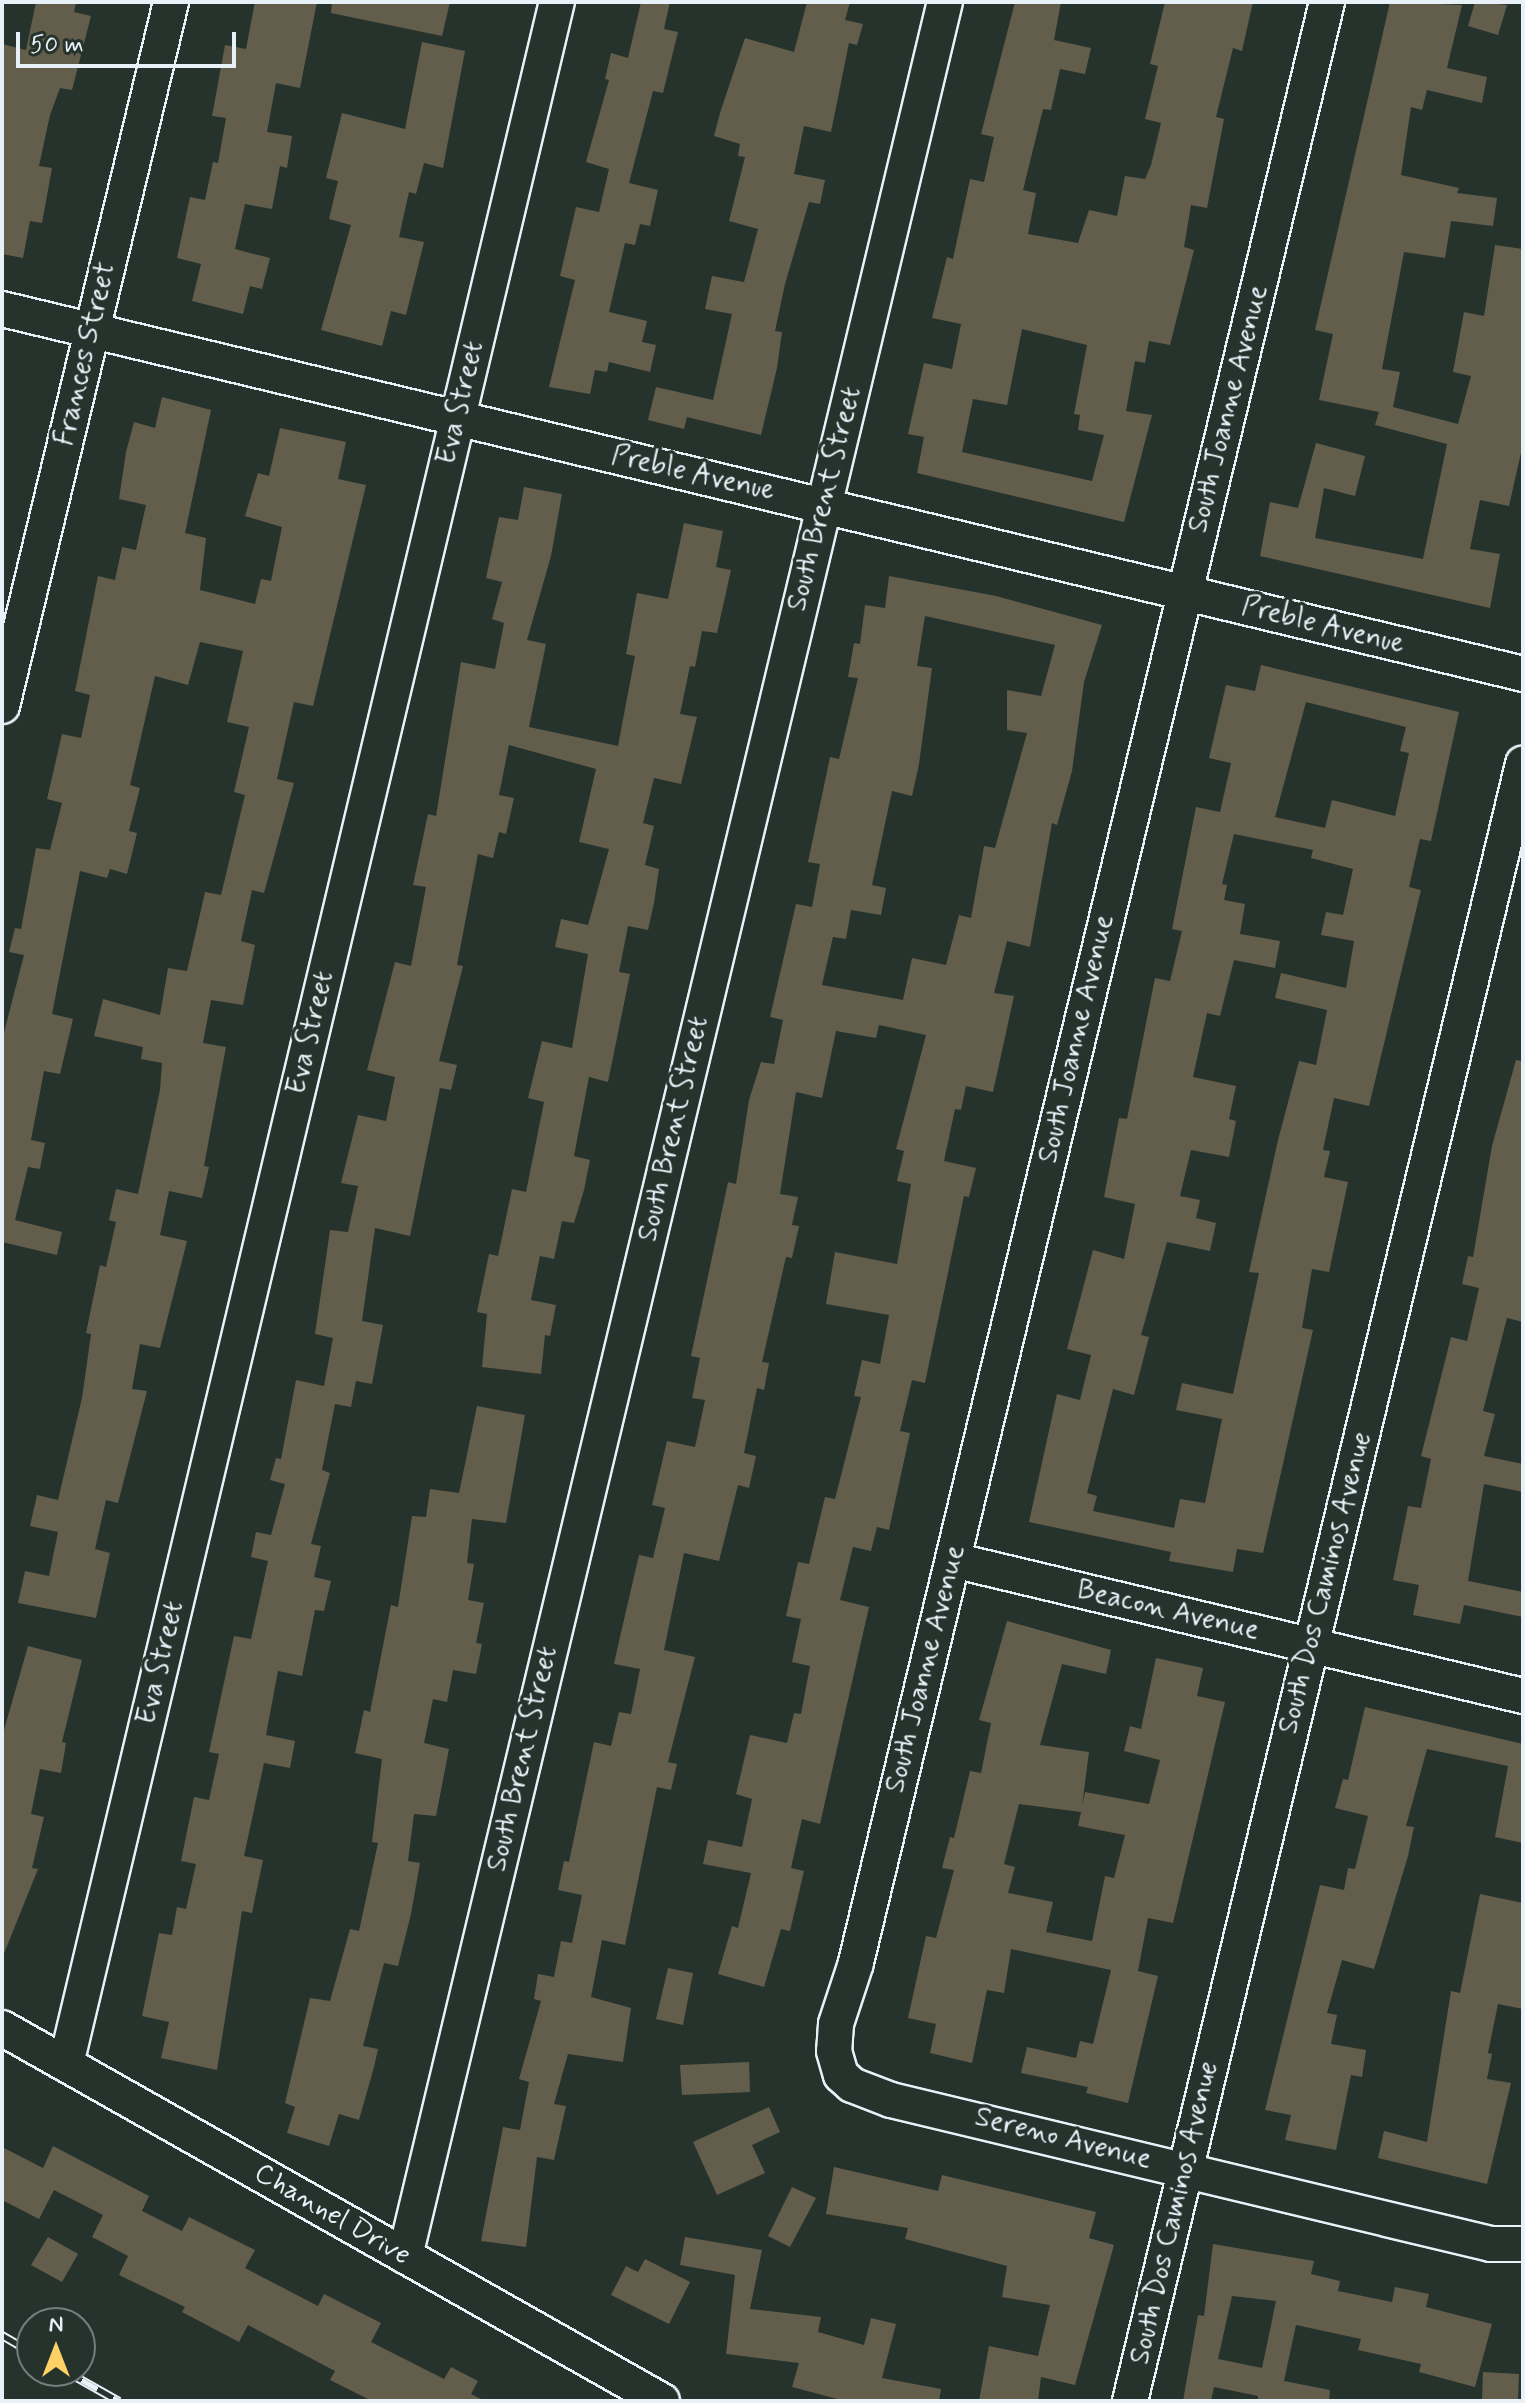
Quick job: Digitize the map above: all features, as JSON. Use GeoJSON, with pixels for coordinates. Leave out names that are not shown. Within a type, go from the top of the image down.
{"type":"FeatureCollection","features":[{"type":"Feature","properties":{"kind":"street","name":"Frances Street"},"geometry":{"type":"LineString","coordinates":[[2,706],[171,2]]}},
{"type":"Feature","properties":{"kind":"street","name":"Eva Street"},"geometry":{"type":"LineString","coordinates":[[66,2064],[557,2]]}},
{"type":"Feature","properties":{"kind":"street","name":"South Brent Street"},"geometry":{"type":"LineString","coordinates":[[405,2256],[945,2]]}},
{"type":"Feature","properties":{"kind":"street","name":"South Joanne Avenue"},"geometry":{"type":"LineString","coordinates":[[841,2075],[834,2051],[836,2024],[856,1963],[1327,2]]}},
{"type":"Feature","properties":{"kind":"street","name":"Preble Avenue"},"geometry":{"type":"LineString","coordinates":[[2,309],[1523,674]]}},
{"type":"Feature","properties":{"kind":"street","name":"South Dos Caminos Avenue"},"geometry":{"type":"LineString","coordinates":[[1130,2401],[1523,764]]}},
{"type":"Feature","properties":{"kind":"street","name":"Beacon Avenue"},"geometry":{"type":"LineString","coordinates":[[953,1560],[1523,1696]]}},
{"type":"Feature","properties":{"kind":"street","name":"Channel Drive"},"geometry":{"type":"LineString","coordinates":[[2,2028],[662,2401]]}},
{"type":"Feature","properties":{"kind":"street","name":"Sereno Avenue"},"geometry":{"type":"LineString","coordinates":[[841,2075],[852,2085],[891,2100],[1491,2244],[1523,2244]]}},
{"type":"Feature","properties":{"kind":"building"},"geometry":{"type":"Polygon","coordinates":[[[36,2],[76,2],[74,12],[91,16],[72,90],[60,88],[50,115],[39,166],[52,168],[42,223],[30,221],[23,258],[2,254],[2,44],[26,50],[36,2]]]}},
{"type":"Feature","properties":{"kind":"building"},"geometry":{"type":"Polygon","coordinates":[[[255,2],[317,2],[300,88],[276,83],[267,132],[292,136],[287,168],[280,166],[272,209],[245,204],[235,249],[270,258],[262,289],[250,286],[243,314],[192,301],[201,264],[177,258],[190,197],[205,200],[213,162],[218,163],[226,118],[212,116],[225,45],[246,49],[255,2]]]}},
{"type":"Feature","properties":{"kind":"building"},"geometry":{"type":"Polygon","coordinates":[[[332,2],[450,2],[442,36],[331,13],[332,2]]]}},
{"type":"Feature","properties":{"kind":"building"},"geometry":{"type":"Polygon","coordinates":[[[641,2],[670,2],[664,29],[678,32],[663,93],[653,91],[629,183],[658,190],[650,226],[640,224],[635,245],[625,243],[609,312],[647,321],[642,342],[656,345],[650,372],[609,362],[607,372],[595,370],[590,394],[549,387],[575,280],[560,276],[576,207],[599,212],[609,169],[586,162],[609,80],[605,79],[611,53],[628,58],[641,2]]]}},
{"type":"Feature","properties":{"kind":"building"},"geometry":{"type":"Polygon","coordinates":[[[807,2],[850,2],[845,20],[863,24],[857,45],[849,43],[831,132],[804,126],[794,174],[825,180],[820,204],[809,202],[785,284],[775,331],[782,332],[777,368],[761,435],[687,417],[684,429],[648,420],[656,387],[713,400],[732,314],[705,309],[712,276],[744,282],[758,229],[729,221],[745,157],[738,156],[740,144],[714,136],[745,38],[794,52],[807,2]]]}},
{"type":"Feature","properties":{"kind":"building"},"geometry":{"type":"Polygon","coordinates":[[[1015,2],[1061,2],[1054,40],[1091,48],[1085,74],[1060,69],[1051,110],[1043,109],[1023,190],[1036,193],[1028,234],[1078,243],[1089,210],[1117,216],[1125,176],[1145,179],[1151,165],[1161,123],[1145,119],[1158,66],[1150,64],[1165,2],[1253,2],[1242,51],[1233,48],[1216,117],[1224,119],[1207,208],[1191,205],[1184,247],[1194,250],[1170,345],[1149,341],[1145,363],[1135,361],[1126,411],[1152,415],[1124,522],[917,473],[924,437],[908,434],[924,363],[952,369],[961,324],[932,318],[947,257],[953,259],[970,179],[984,182],[994,137],[981,134],[1015,2]],[[1022,329],[1007,405],[973,399],[962,452],[1092,481],[1104,435],[1078,430],[1080,415],[1074,414],[1087,345],[1022,329]]]}},
{"type":"Feature","properties":{"kind":"building"},"geometry":{"type":"Polygon","coordinates":[[[1390,2],[1462,5],[1447,68],[1487,77],[1482,103],[1427,90],[1422,110],[1411,107],[1401,175],[1459,188],[1457,193],[1497,198],[1493,226],[1451,221],[1445,258],[1404,252],[1382,369],[1400,372],[1393,407],[1458,424],[1471,376],[1453,372],[1464,312],[1484,316],[1495,245],[1523,249],[1523,444],[1509,506],[1480,500],[1470,549],[1500,554],[1490,608],[1260,556],[1270,502],[1298,508],[1316,443],[1365,456],[1355,496],[1324,488],[1315,538],[1423,559],[1447,444],[1375,425],[1379,412],[1319,400],[1333,334],[1315,330],[1390,2]]]}},
{"type":"Feature","properties":{"kind":"building"},"geometry":{"type":"Polygon","coordinates":[[[1475,2],[1507,5],[1498,35],[1468,26],[1475,2]]]}},
{"type":"Feature","properties":{"kind":"building"},"geometry":{"type":"Polygon","coordinates":[[[422,42],[465,51],[443,168],[424,163],[416,194],[409,192],[399,237],[424,242],[406,315],[391,311],[382,346],[321,330],[351,225],[329,219],[338,181],[326,178],[342,113],[405,129],[422,42]]]}},
{"type":"Feature","properties":{"kind":"building"},"geometry":{"type":"Polygon","coordinates":[[[162,397],[211,410],[185,533],[206,538],[200,590],[255,604],[261,579],[271,581],[282,527],[245,516],[258,473],[269,476],[280,428],[346,442],[338,479],[366,485],[313,706],[294,702],[277,779],[294,783],[264,893],[252,890],[241,941],[255,945],[243,1005],[211,1000],[203,1043],[226,1047],[204,1166],[209,1167],[202,1198],[169,1191],[160,1235],[187,1241],[160,1348],[140,1344],[132,1389],[147,1391],[118,1503],[106,1500],[95,1549],[110,1553],[96,1618],[18,1603],[25,1571],[49,1576],[58,1532],[30,1526],[37,1495],[58,1500],[82,1398],[91,1334],[86,1333],[100,1265],[106,1267],[116,1222],[109,1220],[116,1189],[138,1194],[160,1090],[162,1063],[141,1059],[143,1047],[94,1036],[103,999],[160,1015],[168,968],[187,971],[205,892],[221,895],[245,795],[234,792],[249,727],[227,722],[243,651],[200,642],[188,685],[155,676],[130,785],[140,788],[129,831],[137,833],[127,874],[110,869],[107,878],[80,871],[52,1014],[73,1019],[60,1074],[44,1071],[31,1140],[45,1143],[40,1169],[28,1167],[15,1220],[62,1232],[57,1255],[2,1242],[2,1040],[24,955],[9,952],[15,928],[21,929],[36,848],[50,850],[62,803],[47,799],[62,734],[81,738],[90,695],[75,691],[98,576],[115,580],[122,547],[136,550],[146,505],[119,499],[126,452],[134,422],[155,428],[162,397]]]}},
{"type":"Feature","properties":{"kind":"building"},"geometry":{"type":"Polygon","coordinates":[[[524,487],[562,494],[551,556],[527,640],[546,644],[529,727],[618,746],[635,656],[626,654],[637,593],[668,599],[684,523],[723,531],[716,567],[731,570],[717,633],[702,631],[695,667],[690,666],[680,714],[697,717],[681,784],[654,778],[643,823],[654,826],[645,865],[659,869],[654,903],[648,930],[628,926],[619,972],[630,974],[608,1082],[589,1077],[574,1156],[590,1160],[584,1190],[574,1223],[562,1221],[554,1259],[540,1256],[531,1300],[556,1305],[550,1336],[545,1335],[541,1374],[482,1367],[487,1314],[477,1312],[489,1254],[498,1256],[512,1189],[526,1192],[544,1102],[528,1098],[542,1041],[572,1048],[588,954],[555,947],[561,919],[588,925],[609,849],[579,842],[596,769],[509,745],[499,795],[514,798],[506,834],[499,832],[493,858],[478,854],[457,965],[463,966],[439,1061],[457,1065],[451,1090],[440,1088],[410,1236],[375,1228],[362,1321],[383,1325],[372,1384],[356,1381],[351,1407],[335,1404],[322,1470],[330,1473],[311,1544],[321,1546],[314,1577],[331,1581],[324,1611],[315,1610],[302,1676],[278,1671],[266,1735],[295,1741],[290,1768],[264,1763],[244,1856],[263,1860],[252,1913],[242,1911],[217,2070],[161,2058],[169,2022],[142,2016],[159,1933],[172,1935],[177,1907],[186,1909],[196,1864],[181,1861],[194,1797],[209,1800],[219,1754],[209,1752],[234,1636],[251,1639],[268,1561],[251,1557],[256,1532],[271,1535],[285,1484],[270,1480],[276,1458],[281,1459],[296,1380],[324,1386],[333,1338],[315,1334],[330,1230],[348,1232],[358,1186],[341,1183],[358,1115],[386,1121],[395,1077],[367,1070],[395,962],[411,966],[426,887],[413,885],[428,814],[436,816],[461,662],[495,669],[504,623],[492,619],[502,582],[486,578],[499,517],[518,520],[524,487]]]}},
{"type":"Feature","properties":{"kind":"building"},"geometry":{"type":"Polygon","coordinates":[[[889,576],[996,596],[1102,625],[1084,682],[1072,771],[1057,825],[1052,823],[1030,947],[1007,941],[994,993],[1014,996],[993,1092],[966,1086],[961,1110],[955,1109],[944,1161],[976,1168],[969,1197],[964,1196],[925,1383],[912,1380],[900,1431],[910,1433],[889,1530],[877,1527],[871,1551],[853,1547],[840,1600],[869,1607],[820,1824],[802,1819],[791,1868],[804,1871],[790,1931],[781,1929],[764,1987],[718,1974],[732,1926],[738,1928],[751,1873],[703,1864],[708,1840],[742,1847],[752,1799],[736,1794],[750,1735],[787,1743],[794,1713],[801,1714],[810,1666],[792,1662],[801,1619],[786,1616],[798,1562],[809,1564],[825,1497],[835,1499],[861,1397],[854,1396],[862,1360],[880,1364],[889,1315],[826,1304],[835,1252],[897,1264],[911,1184],[897,1181],[904,1151],[896,1149],[926,1035],[879,1025],[876,1038],[836,1031],[822,1098],[796,1092],[780,1194],[798,1197],[792,1225],[799,1226],[792,1258],[786,1257],[762,1362],[769,1363],[764,1390],[757,1388],[744,1453],[756,1456],[749,1488],[738,1485],[719,1561],[684,1553],[664,1650],[695,1657],[668,1762],[677,1764],[671,1790],[657,1787],[625,1945],[602,1940],[591,1997],[631,2008],[623,2062],[568,2054],[554,2104],[566,2106],[554,2160],[537,2157],[526,2247],[481,2241],[503,2127],[520,2130],[529,2082],[519,2079],[541,2001],[534,1999],[538,1974],[554,1977],[561,1941],[572,1943],[582,1895],[558,1890],[564,1861],[569,1862],[594,1742],[611,1746],[619,1712],[631,1714],[640,1669],[614,1664],[639,1555],[653,1558],[665,1508],[652,1505],[667,1441],[695,1447],[705,1400],[692,1398],[700,1358],[691,1356],[728,1182],[736,1184],[749,1100],[761,1062],[774,1064],[783,1020],[770,1017],[796,904],[812,907],[820,864],[808,862],[830,757],[839,759],[858,678],[848,677],[854,643],[860,644],[865,605],[885,608],[889,576]],[[925,616],[917,666],[932,668],[919,764],[912,796],[892,791],[872,885],[886,888],[881,915],[851,910],[846,939],[833,937],[822,985],[903,1000],[912,958],[946,965],[959,915],[971,918],[984,846],[995,848],[1027,733],[1007,730],[1007,690],[1041,696],[1055,645],[925,616]]]}},
{"type":"Feature","properties":{"kind":"building"},"geometry":{"type":"Polygon","coordinates":[[[1261,665],[1459,712],[1431,841],[1420,839],[1409,887],[1421,890],[1369,1106],[1334,1098],[1323,1150],[1330,1151],[1324,1177],[1348,1182],[1329,1272],[1312,1269],[1302,1328],[1313,1330],[1263,1553],[1237,1549],[1233,1572],[1169,1561],[1171,1552],[1029,1522],[1057,1394],[1080,1400],[1091,1355],[1067,1349],[1093,1250],[1124,1259],[1135,1204],[1104,1197],[1119,1118],[1127,1119],[1155,978],[1170,981],[1182,931],[1172,929],[1196,807],[1220,812],[1231,763],[1209,758],[1226,685],[1255,691],[1261,665]],[[1306,702],[1275,817],[1325,828],[1332,800],[1395,816],[1409,753],[1400,751],[1406,727],[1306,702]],[[1234,834],[1222,884],[1227,885],[1224,900],[1245,904],[1240,934],[1280,941],[1275,968],[1234,960],[1220,1016],[1207,1013],[1193,1077],[1236,1086],[1229,1119],[1236,1121],[1229,1157],[1191,1150],[1180,1196],[1200,1200],[1196,1218],[1216,1223],[1210,1251],[1167,1242],[1141,1335],[1149,1337],[1134,1395],[1113,1389],[1087,1493],[1097,1496],[1093,1511],[1174,1528],[1180,1499],[1205,1503],[1222,1419],[1176,1410],[1182,1383],[1233,1394],[1259,1273],[1249,1272],[1278,1140],[1299,1061],[1316,1065],[1327,1010],[1275,998],[1281,973],[1346,988],[1354,941],[1321,935],[1326,912],[1343,915],[1353,869],[1311,858],[1313,850],[1234,834]]]}},
{"type":"Feature","properties":{"kind":"building"},"geometry":{"type":"Polygon","coordinates":[[[1516,1060],[1523,1061],[1523,1322],[1507,1318],[1483,1411],[1495,1414],[1484,1456],[1523,1464],[1523,1492],[1484,1484],[1468,1581],[1523,1592],[1523,1617],[1464,1605],[1460,1624],[1413,1615],[1419,1585],[1393,1580],[1408,1506],[1421,1508],[1431,1459],[1421,1456],[1451,1337],[1467,1341],[1479,1288],[1462,1284],[1468,1256],[1473,1257],[1492,1146],[1516,1060]]]}},
{"type":"Feature","properties":{"kind":"building"},"geometry":{"type":"Polygon","coordinates":[[[477,1406],[525,1415],[506,1523],[472,1519],[467,1563],[474,1564],[468,1600],[484,1603],[476,1643],[482,1644],[476,1674],[453,1670],[447,1702],[433,1699],[424,1743],[449,1749],[436,1816],[414,1814],[408,1861],[420,1863],[411,1914],[398,1966],[384,1963],[363,2046],[378,2049],[374,2067],[359,2120],[339,2114],[329,2146],[287,2133],[295,2107],[285,2103],[310,1998],[330,2001],[350,1929],[359,1931],[378,1843],[372,1842],[382,1759],[355,1753],[364,1710],[370,1712],[391,1605],[398,1607],[412,1516],[426,1517],[430,1489],[459,1493],[477,1406]]]}},
{"type":"Feature","properties":{"kind":"building"},"geometry":{"type":"Polygon","coordinates":[[[1007,1621],[1111,1650],[1106,1674],[1062,1664],[1040,1745],[1089,1752],[1082,1806],[1085,1792],[1149,1804],[1160,1760],[1124,1751],[1130,1726],[1141,1729],[1156,1658],[1203,1668],[1197,1696],[1225,1702],[1173,1923],[1148,1918],[1138,1971],[1158,1976],[1128,2103],[1086,2093],[1088,2087],[1021,2073],[1027,2047],[1076,2058],[1080,2041],[1093,2044],[1111,1970],[1011,1949],[1004,1993],[987,1990],[972,2063],[930,2053],[936,2024],[908,2018],[926,1936],[936,1938],[954,1870],[942,1868],[950,1837],[954,1838],[970,1771],[981,1773],[991,1723],[979,1720],[1007,1621]],[[1019,1804],[1004,1864],[1015,1867],[1008,1893],[1053,1902],[1046,1932],[1092,1941],[1105,1876],[1114,1878],[1125,1835],[1078,1826],[1081,1812],[1019,1804]]]}},
{"type":"Feature","properties":{"kind":"building"},"geometry":{"type":"Polygon","coordinates":[[[28,1646],[82,1660],[62,1742],[66,1743],[61,1773],[40,1769],[31,1814],[44,1817],[32,1868],[38,1869],[3,1956],[2,1737],[28,1646]]]}},
{"type":"Feature","properties":{"kind":"building"},"geometry":{"type":"Polygon","coordinates":[[[1365,1707],[1523,1744],[1523,1843],[1495,1837],[1508,1766],[1427,1749],[1406,1826],[1414,1827],[1408,1856],[1374,1969],[1342,1960],[1327,2013],[1337,2015],[1331,2044],[1366,2050],[1362,2077],[1351,2075],[1336,2150],[1285,2140],[1291,2115],[1265,2110],[1320,1885],[1344,1890],[1348,1868],[1355,1869],[1368,1816],[1335,1808],[1343,1779],[1348,1780],[1365,1707]]]}},
{"type":"Feature","properties":{"kind":"building"},"geometry":{"type":"Polygon","coordinates":[[[1480,1894],[1523,1903],[1523,2009],[1498,2004],[1488,2053],[1492,2054],[1487,2079],[1511,2083],[1487,2184],[1378,2158],[1384,2131],[1427,2142],[1451,1991],[1460,1993],[1480,1894]]]}},
{"type":"Feature","properties":{"kind":"building"},"geometry":{"type":"Polygon","coordinates":[[[668,1968],[693,1973],[683,2025],[656,2019],[668,1968]]]}},
{"type":"Feature","properties":{"kind":"building"},"geometry":{"type":"Polygon","coordinates":[[[749,2062],[750,2092],[682,2095],[680,2065],[749,2062]]]}},
{"type":"Feature","properties":{"kind":"building"},"geometry":{"type":"Polygon","coordinates":[[[769,2107],[780,2132],[752,2145],[765,2173],[717,2195],[693,2142],[769,2107]]]}},
{"type":"Feature","properties":{"kind":"building"},"geometry":{"type":"Polygon","coordinates":[[[53,2146],[149,2196],[142,2211],[182,2231],[189,2217],[255,2250],[245,2268],[318,2306],[324,2294],[381,2323],[371,2342],[444,2379],[451,2367],[478,2381],[471,2394],[485,2401],[372,2401],[330,2380],[335,2371],[248,2325],[239,2342],[182,2312],[185,2307],[119,2275],[128,2256],[92,2237],[103,2215],[54,2190],[39,2219],[2,2200],[2,2147],[43,2168],[53,2146]]]}},
{"type":"Feature","properties":{"kind":"building"},"geometry":{"type":"Polygon","coordinates":[[[834,2167],[938,2191],[942,2175],[1096,2212],[1089,2238],[1114,2245],[1075,2385],[1041,2377],[1038,2401],[979,2401],[989,2346],[1038,2356],[1050,2305],[1002,2297],[1007,2266],[905,2239],[908,2228],[826,2214],[834,2167]]]}},
{"type":"Feature","properties":{"kind":"building"},"geometry":{"type":"Polygon","coordinates":[[[792,2187],[816,2198],[790,2247],[768,2236],[792,2187]]]}},
{"type":"Feature","properties":{"kind":"building"},"geometry":{"type":"Polygon","coordinates":[[[48,2237],[78,2254],[62,2282],[31,2265],[48,2237]]]}},
{"type":"Feature","properties":{"kind":"building"},"geometry":{"type":"Polygon","coordinates":[[[685,2237],[762,2250],[750,2309],[821,2317],[818,2332],[864,2345],[871,2318],[896,2324],[882,2378],[941,2389],[939,2401],[845,2401],[792,2387],[799,2363],[726,2354],[735,2275],[680,2265],[685,2237]]]}},
{"type":"Feature","properties":{"kind":"building"},"geometry":{"type":"Polygon","coordinates":[[[1213,2244],[1314,2261],[1311,2274],[1340,2281],[1338,2291],[1392,2302],[1395,2287],[1429,2294],[1426,2307],[1492,2324],[1475,2387],[1419,2372],[1421,2364],[1358,2350],[1361,2339],[1296,2325],[1284,2381],[1330,2390],[1329,2401],[1258,2401],[1258,2396],[1214,2387],[1211,2401],[1183,2401],[1198,2315],[1204,2316],[1213,2244]],[[1232,2296],[1218,2359],[1262,2368],[1276,2301],[1232,2296]]]}},
{"type":"Feature","properties":{"kind":"building"},"geometry":{"type":"Polygon","coordinates":[[[645,2259],[690,2282],[669,2324],[611,2295],[626,2266],[638,2272],[645,2259]]]}},
{"type":"Feature","properties":{"kind":"building"},"geometry":{"type":"Polygon","coordinates":[[[1483,2372],[1519,2374],[1518,2401],[1482,2401],[1483,2372]]]}},
{"type":"Feature","properties":{"kind":"railway"},"geometry":{"type":"LineString","coordinates":[[2,2335],[16,2343]]}},
{"type":"Feature","properties":{"kind":"railway"},"geometry":{"type":"LineString","coordinates":[[94,2387],[119,2401]]}}]}
